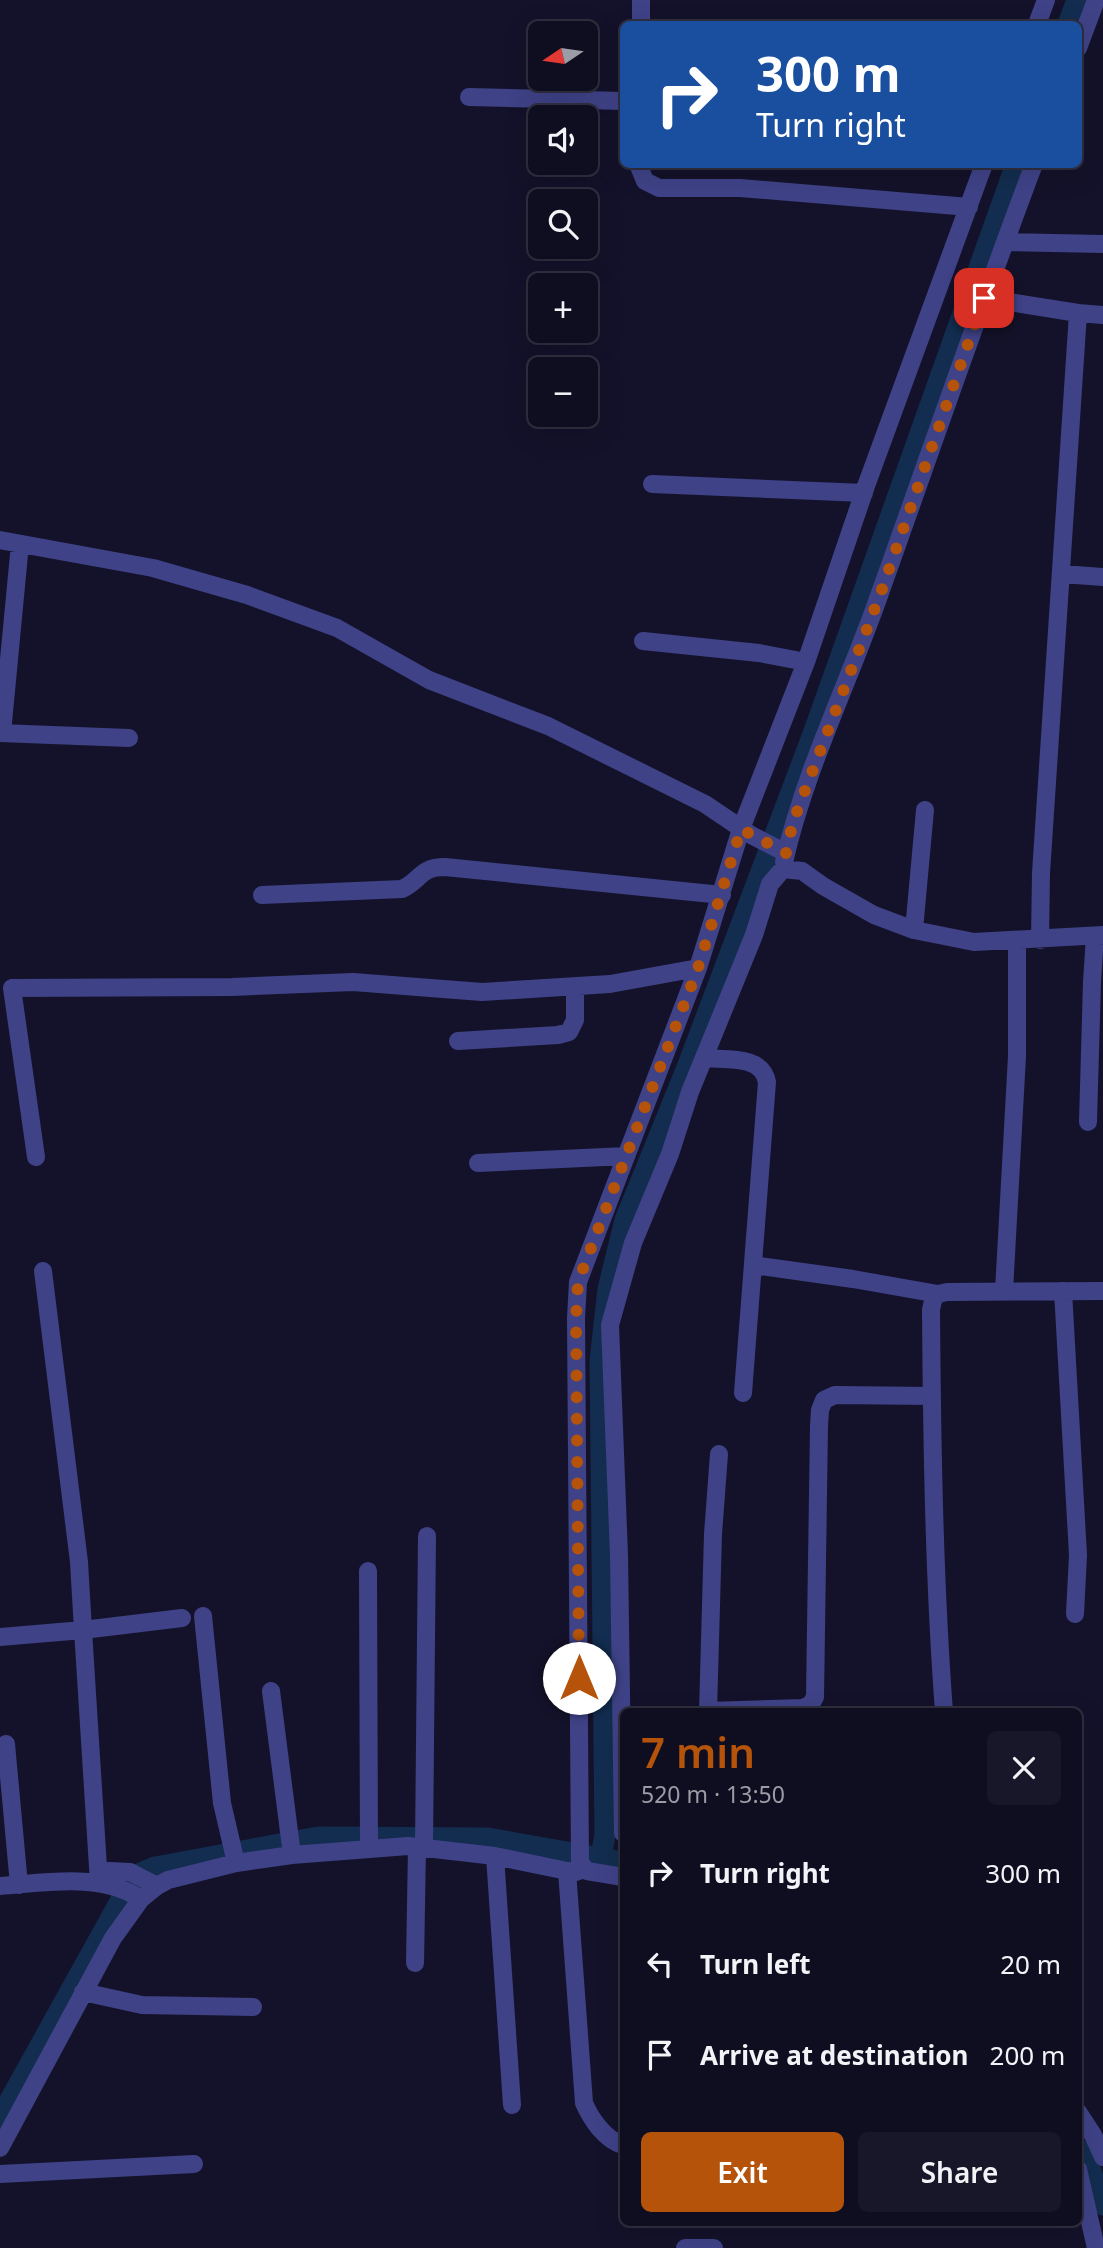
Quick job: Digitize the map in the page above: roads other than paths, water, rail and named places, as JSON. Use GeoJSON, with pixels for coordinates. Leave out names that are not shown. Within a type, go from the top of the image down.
{"type":"FeatureCollection","features":[{"type":"Feature","properties":{"kind":"street"},"geometry":{"type":"LineString","coordinates":[[641,0],[641,21]]}},
{"type":"Feature","properties":{"kind":"street"},"geometry":{"type":"LineString","coordinates":[[1038,21],[1046,0]]}},
{"type":"Feature","properties":{"kind":"street"},"geometry":{"type":"LineString","coordinates":[[1082,37],[1096,0]]}},
{"type":"Feature","properties":{"kind":"street"},"geometry":{"type":"LineString","coordinates":[[469,97],[620,101]]}},
{"type":"Feature","properties":{"kind":"street"},"geometry":{"type":"LineString","coordinates":[[640,168],[645,181],[659,188],[740,188],[968,207]]}},
{"type":"Feature","properties":{"kind":"street"},"geometry":{"type":"LineString","coordinates":[[620,2143],[608,2136],[590,2116],[584,2103],[576,1868],[580,1843],[576,1318],[578,1282],[698,968],[864,493],[983,168]]}},
{"type":"Feature","properties":{"kind":"street"},"geometry":{"type":"LineString","coordinates":[[621,1708],[619,1555],[610,1325],[633,1243],[670,1154],[690,1092],[754,935],[770,884],[880,595],[1033,168]]}},
{"type":"Feature","properties":{"kind":"street"},"geometry":{"type":"LineString","coordinates":[[1005,242],[1103,244]]}},
{"type":"Feature","properties":{"kind":"street"},"geometry":{"type":"LineString","coordinates":[[984,298],[1103,315]]}},
{"type":"Feature","properties":{"kind":"street"},"geometry":{"type":"LineString","coordinates":[[1040,940],[1041,873],[1079,313]]}},
{"type":"Feature","properties":{"kind":"street"},"geometry":{"type":"LineString","coordinates":[[652,484],[864,493]]}},
{"type":"Feature","properties":{"kind":"street"},"geometry":{"type":"LineString","coordinates":[[0,540],[153,568],[247,595],[337,628],[429,680],[548,726],[705,804],[823,886],[874,915],[914,930],[974,942],[1099,936],[1092,982],[1088,1122]]}},
{"type":"Feature","properties":{"kind":"street"},"geometry":{"type":"LineString","coordinates":[[20,544],[1,733],[129,738]]}},
{"type":"Feature","properties":{"kind":"street"},"geometry":{"type":"LineString","coordinates":[[1062,574],[1103,577]]}},
{"type":"Feature","properties":{"kind":"street"},"geometry":{"type":"LineString","coordinates":[[643,641],[759,653],[806,662]]}},
{"type":"Feature","properties":{"kind":"street"},"geometry":{"type":"LineString","coordinates":[[914,930],[925,810]]}},
{"type":"Feature","properties":{"kind":"street"},"geometry":{"type":"LineString","coordinates":[[262,895],[402,889],[412,885],[423,871],[432,867],[445,867],[722,895]]}},
{"type":"Feature","properties":{"kind":"street"},"geometry":{"type":"LineString","coordinates":[[1004,1292],[1017,1056],[1017,941]]}},
{"type":"Feature","properties":{"kind":"street"},"geometry":{"type":"LineString","coordinates":[[36,1157],[12,988],[232,987],[353,982],[482,992],[610,984],[698,968]]}},
{"type":"Feature","properties":{"kind":"street"},"geometry":{"type":"LineString","coordinates":[[458,1041],[558,1035],[569,1031],[575,1020],[575,987]]}},
{"type":"Feature","properties":{"kind":"street"},"geometry":{"type":"LineString","coordinates":[[705,1058],[758,1065],[765,1072],[767,1082],[743,1393]]}},
{"type":"Feature","properties":{"kind":"street"},"geometry":{"type":"LineString","coordinates":[[478,1163],[626,1156]]}},
{"type":"Feature","properties":{"kind":"street"},"geometry":{"type":"LineString","coordinates":[[752,1265],[938,1294],[1103,1291]]}},
{"type":"Feature","properties":{"kind":"street"},"geometry":{"type":"LineString","coordinates":[[43,1271],[79,1562],[105,1885]]}},
{"type":"Feature","properties":{"kind":"street"},"geometry":{"type":"LineString","coordinates":[[1063,1290],[1078,1555],[1075,1614]]}},
{"type":"Feature","properties":{"kind":"street"},"geometry":{"type":"LineString","coordinates":[[938,1294],[933,1300],[931,1310],[932,1396],[939,1653],[944,1708]]}},
{"type":"Feature","properties":{"kind":"street"},"geometry":{"type":"LineString","coordinates":[[803,1708],[811,1704],[815,1696],[820,1410],[824,1401],[835,1395],[932,1396]]}},
{"type":"Feature","properties":{"kind":"street"},"geometry":{"type":"LineString","coordinates":[[708,1708],[713,1534],[719,1454]]}},
{"type":"Feature","properties":{"kind":"street"},"geometry":{"type":"LineString","coordinates":[[415,1963],[422,1841],[427,1536]]}},
{"type":"Feature","properties":{"kind":"street"},"geometry":{"type":"LineString","coordinates":[[368,1571],[369,1838]]}},
{"type":"Feature","properties":{"kind":"street"},"geometry":{"type":"LineString","coordinates":[[203,1616],[222,1803],[234,1854]]}},
{"type":"Feature","properties":{"kind":"street"},"geometry":{"type":"LineString","coordinates":[[0,1637],[182,1618]]}},
{"type":"Feature","properties":{"kind":"street"},"geometry":{"type":"LineString","coordinates":[[271,1691],[292,1851]]}},
{"type":"Feature","properties":{"kind":"street"},"geometry":{"type":"LineString","coordinates":[[6,1744],[19,1885]]}},
{"type":"Feature","properties":{"kind":"street"},"geometry":{"type":"LineString","coordinates":[[1,2145],[137,1897],[168,1880],[234,1854],[292,1851],[369,1838],[422,1841],[620,1876]]}},
{"type":"Feature","properties":{"kind":"street"},"geometry":{"type":"LineString","coordinates":[[495,1856],[512,2105]]}},
{"type":"Feature","properties":{"kind":"street"},"geometry":{"type":"LineString","coordinates":[[105,1885],[109,1871],[130,1872],[157,1886]]}},
{"type":"Feature","properties":{"kind":"street"},"geometry":{"type":"LineString","coordinates":[[0,1886],[85,1881],[137,1897]]}},
{"type":"Feature","properties":{"kind":"street"},"geometry":{"type":"LineString","coordinates":[[83,1992],[142,2005],[253,2007]]}},
{"type":"Feature","properties":{"kind":"street"},"geometry":{"type":"LineString","coordinates":[[1082,2118],[1103,2157]]}},
{"type":"Feature","properties":{"kind":"street"},"geometry":{"type":"LineString","coordinates":[[0,2174],[194,2164]]}},
{"type":"Feature","properties":{"kind":"street"},"geometry":{"type":"LineString","coordinates":[[1082,2187],[1096,2248]]}},
{"type":"Feature","properties":{"kind":"street"},"geometry":{"type":"LineString","coordinates":[[685,2248],[714,2248]]}},
{"type":"Feature","properties":{"kind":"waterway"},"geometry":{"type":"LineString","coordinates":[[1069,21],[1077,0]]}},
{"type":"Feature","properties":{"kind":"waterway"},"geometry":{"type":"LineString","coordinates":[[601,1857],[605,1835],[600,1361],[608,1289],[625,1220],[686,1070],[813,734],[1015,168]]}},
{"type":"Feature","properties":{"kind":"waterway"},"geometry":{"type":"LineString","coordinates":[[0,2118],[134,1876],[155,1867],[318,1837],[488,1838],[620,1861]]}},
{"type":"Feature","properties":{"kind":"waterway"},"geometry":{"type":"LineString","coordinates":[[1082,2155],[1091,2171],[1103,2205]]}}]}
